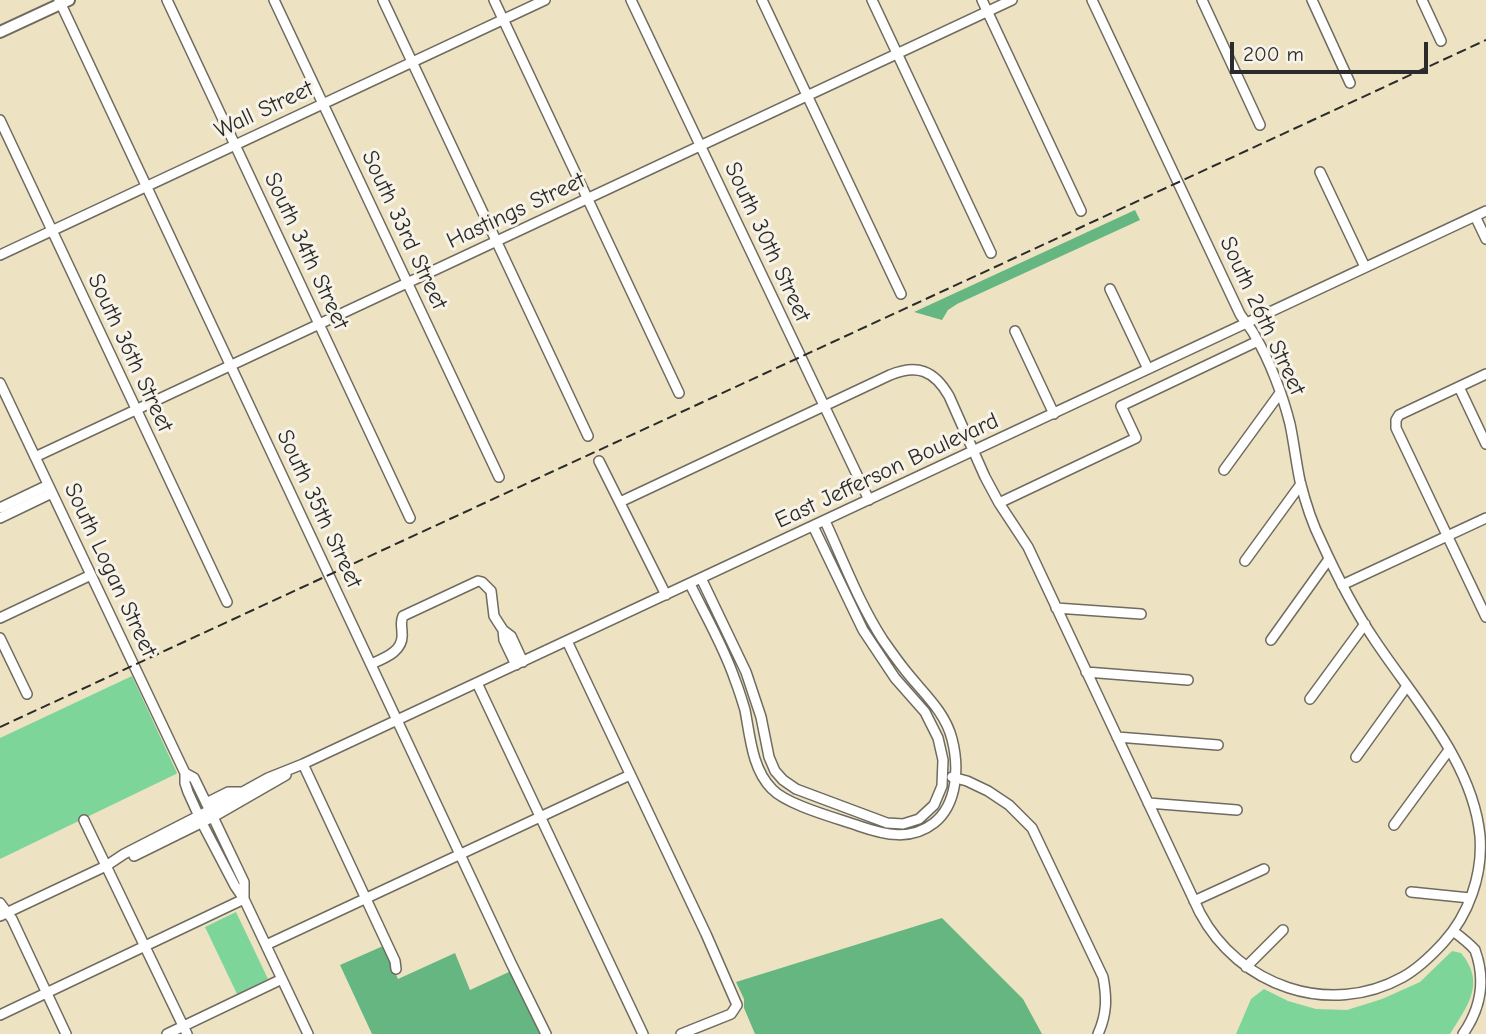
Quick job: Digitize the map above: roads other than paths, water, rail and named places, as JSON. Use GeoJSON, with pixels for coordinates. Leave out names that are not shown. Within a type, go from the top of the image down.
{"type":"FeatureCollection","features":[{"type":"Feature","properties":{"kind":"main road"},"geometry":{"type":"LineString","coordinates":[[0,32],[63,1]]}},
{"type":"Feature","properties":{"kind":"street","name":"South 34th Street"},"geometry":{"type":"LineString","coordinates":[[167,0],[410,518]]}},
{"type":"Feature","properties":{"kind":"street","name":"South 33rd Street"},"geometry":{"type":"LineString","coordinates":[[274,0],[499,477]]}},
{"type":"Feature","properties":{"kind":"street"},"geometry":{"type":"LineString","coordinates":[[383,0],[588,436]]}},
{"type":"Feature","properties":{"kind":"street"},"geometry":{"type":"LineString","coordinates":[[494,0],[679,393]]}},
{"type":"Feature","properties":{"kind":"street","name":"Wall Street"},"geometry":{"type":"LineString","coordinates":[[0,255],[545,0]]}},
{"type":"Feature","properties":{"kind":"street","name":"South 30th Street"},"geometry":{"type":"LineString","coordinates":[[631,0],[869,500]]}},
{"type":"Feature","properties":{"kind":"street"},"geometry":{"type":"LineString","coordinates":[[762,0],[901,294]]}},
{"type":"Feature","properties":{"kind":"street"},"geometry":{"type":"LineString","coordinates":[[872,0],[991,253]]}},
{"type":"Feature","properties":{"kind":"street"},"geometry":{"type":"LineString","coordinates":[[982,0],[1081,211]]}},
{"type":"Feature","properties":{"kind":"street","name":"Hastings Street"},"geometry":{"type":"LineString","coordinates":[[35,457],[1012,0]]}},
{"type":"Feature","properties":{"kind":"street","name":"South 26th Street"},"geometry":{"type":"LineString","coordinates":[[823,407],[901,371],[911,369],[934,376],[943,385],[999,503],[1024,539],[1204,922],[1226,951],[1246,967],[1291,989],[1328,995],[1354,993],[1402,978],[1429,958],[1453,931],[1470,898],[1478,871],[1483,832],[1471,794],[1437,729],[1365,624],[1329,559],[1312,520],[1301,484],[1292,432],[1280,393],[1258,341],[1240,314],[1092,0]]}},
{"type":"Feature","properties":{"kind":"street"},"geometry":{"type":"LineString","coordinates":[[1202,0],[1260,125]]}},
{"type":"Feature","properties":{"kind":"street"},"geometry":{"type":"LineString","coordinates":[[1312,0],[1350,83]]}},
{"type":"Feature","properties":{"kind":"street"},"geometry":{"type":"LineString","coordinates":[[1422,0],[1441,41]]}},
{"type":"Feature","properties":{"kind":"street","name":"South 35th Street"},"geometry":{"type":"LineString","coordinates":[[63,1],[146,187],[546,1034]]}},
{"type":"Feature","properties":{"kind":"street","name":"South 36th Street"},"geometry":{"type":"LineString","coordinates":[[0,120],[227,601]]}},
{"type":"Feature","properties":{"kind":"street"},"geometry":{"type":"LineString","coordinates":[[1320,172],[1364,267]]}},
{"type":"Feature","properties":{"kind":"street","name":"East Jefferson Boulevard"},"geometry":{"type":"LineString","coordinates":[[210,810],[303,764],[1486,211]]}},
{"type":"Feature","properties":{"kind":"street"},"geometry":{"type":"LineString","coordinates":[[1475,216],[1486,239]]}},
{"type":"Feature","properties":{"kind":"street"},"geometry":{"type":"LineString","coordinates":[[1110,289],[1148,369]]}},
{"type":"Feature","properties":{"kind":"street"},"geometry":{"type":"LineString","coordinates":[[1015,331],[1054,414]]}},
{"type":"Feature","properties":{"kind":"street"},"geometry":{"type":"LineString","coordinates":[[999,503],[1136,438],[1121,406],[1258,341]]}},
{"type":"Feature","properties":{"kind":"street"},"geometry":{"type":"LineString","coordinates":[[1486,374],[1399,415],[1396,421],[1396,428],[1486,617]]}},
{"type":"Feature","properties":{"kind":"street"},"geometry":{"type":"LineString","coordinates":[[1459,387],[1486,444]]}},
{"type":"Feature","properties":{"kind":"street","name":"South Logan Street"},"geometry":{"type":"LineString","coordinates":[[1,390],[185,773],[185,783],[200,819],[234,886],[244,899]]}},
{"type":"Feature","properties":{"kind":"street"},"geometry":{"type":"LineString","coordinates":[[1224,470],[1280,393]]}},
{"type":"Feature","properties":{"kind":"street"},"geometry":{"type":"LineString","coordinates":[[620,502],[823,407]]}},
{"type":"Feature","properties":{"kind":"street"},"geometry":{"type":"LineString","coordinates":[[599,461],[666,595]]}},
{"type":"Feature","properties":{"kind":"street"},"geometry":{"type":"LineString","coordinates":[[1245,561],[1301,484]]}},
{"type":"Feature","properties":{"kind":"street"},"geometry":{"type":"LineString","coordinates":[[0,508],[50,489]]}},
{"type":"Feature","properties":{"kind":"street"},"geometry":{"type":"LineString","coordinates":[[0,518],[50,489]]}},
{"type":"Feature","properties":{"kind":"street"},"geometry":{"type":"LineString","coordinates":[[1342,585],[1486,518]]}},
{"type":"Feature","properties":{"kind":"street"},"geometry":{"type":"LineString","coordinates":[[690,584],[734,676],[757,764],[768,785],[782,797],[880,834],[904,836],[926,829],[936,822],[950,803],[956,778],[953,741],[946,722],[905,671],[872,621],[825,521]]}},
{"type":"Feature","properties":{"kind":"street"},"geometry":{"type":"LineString","coordinates":[[701,579],[755,695],[769,757],[775,771],[789,785],[887,822],[903,824],[919,819],[934,805],[942,786],[938,738],[925,712],[895,678],[872,645],[813,526]]}},
{"type":"Feature","properties":{"kind":"street"},"geometry":{"type":"LineString","coordinates":[[1272,640],[1329,559]]}},
{"type":"Feature","properties":{"kind":"street"},"geometry":{"type":"LineString","coordinates":[[0,618],[91,575]]}},
{"type":"Feature","properties":{"kind":"street"},"geometry":{"type":"LineString","coordinates":[[371,664],[399,647],[403,636],[400,621],[403,616],[473,582],[482,582],[491,591],[494,616],[503,630],[504,640],[520,663]]}},
{"type":"Feature","properties":{"kind":"street"},"geometry":{"type":"LineString","coordinates":[[1056,607],[1141,614]]}},
{"type":"Feature","properties":{"kind":"street"},"geometry":{"type":"LineString","coordinates":[[1310,699],[1365,624]]}},
{"type":"Feature","properties":{"kind":"street"},"geometry":{"type":"LineString","coordinates":[[0,638],[27,694]]}},
{"type":"Feature","properties":{"kind":"street"},"geometry":{"type":"LineString","coordinates":[[567,641],[712,946],[737,1005],[731,1014],[681,1034]]}},
{"type":"Feature","properties":{"kind":"street"},"geometry":{"type":"LineString","coordinates":[[1086,672],[1188,680]]}},
{"type":"Feature","properties":{"kind":"street"},"geometry":{"type":"LineString","coordinates":[[477,683],[643,1034]]}},
{"type":"Feature","properties":{"kind":"street"},"geometry":{"type":"LineString","coordinates":[[1356,757],[1407,686]]}},
{"type":"Feature","properties":{"kind":"street"},"geometry":{"type":"LineString","coordinates":[[1117,737],[1218,745]]}},
{"type":"Feature","properties":{"kind":"street"},"geometry":{"type":"LineString","coordinates":[[1394,825],[1449,750]]}},
{"type":"Feature","properties":{"kind":"street"},"geometry":{"type":"LineString","coordinates":[[303,764],[396,968]]}},
{"type":"Feature","properties":{"kind":"street","name":"East Jefferson Boulevard"},"geometry":{"type":"LineString","coordinates":[[3,915],[200,819],[210,810],[268,778],[303,764]]}},
{"type":"Feature","properties":{"kind":"street","name":"South Logan Street"},"geometry":{"type":"LineString","coordinates":[[185,773],[194,778],[244,882],[244,899]]}},
{"type":"Feature","properties":{"kind":"street"},"geometry":{"type":"LineString","coordinates":[[266,945],[630,775]]}},
{"type":"Feature","properties":{"kind":"street"},"geometry":{"type":"LineString","coordinates":[[943,775],[988,790],[1026,820],[1035,833],[1103,977],[1107,995],[1106,1007],[1098,1034]]}},
{"type":"Feature","properties":{"kind":"street"},"geometry":{"type":"LineString","coordinates":[[1148,803],[1237,810]]}},
{"type":"Feature","properties":{"kind":"street"},"geometry":{"type":"LineString","coordinates":[[84,820],[185,1030]]}},
{"type":"Feature","properties":{"kind":"street"},"geometry":{"type":"LineString","coordinates":[[1194,901],[1264,869]]}},
{"type":"Feature","properties":{"kind":"street"},"geometry":{"type":"LineString","coordinates":[[1411,892],[1470,898]]}},
{"type":"Feature","properties":{"kind":"street"},"geometry":{"type":"LineString","coordinates":[[0,1016],[244,899],[308,1034]]}},
{"type":"Feature","properties":{"kind":"street"},"geometry":{"type":"LineString","coordinates":[[0,903],[3,915],[12,920],[66,1034]]}},
{"type":"Feature","properties":{"kind":"street"},"geometry":{"type":"LineString","coordinates":[[1246,967],[1283,930]]}},
{"type":"Feature","properties":{"kind":"street"},"geometry":{"type":"LineString","coordinates":[[1453,931],[1475,950],[1486,986],[1481,1005],[1463,1034]]}},
{"type":"Feature","properties":{"kind":"street"},"geometry":{"type":"LineString","coordinates":[[167,1034],[185,1030],[282,979]]}},
{"type":"Feature","properties":{"kind":"railway"},"geometry":{"type":"LineString","coordinates":[[0,727],[1486,40]]}}]}
